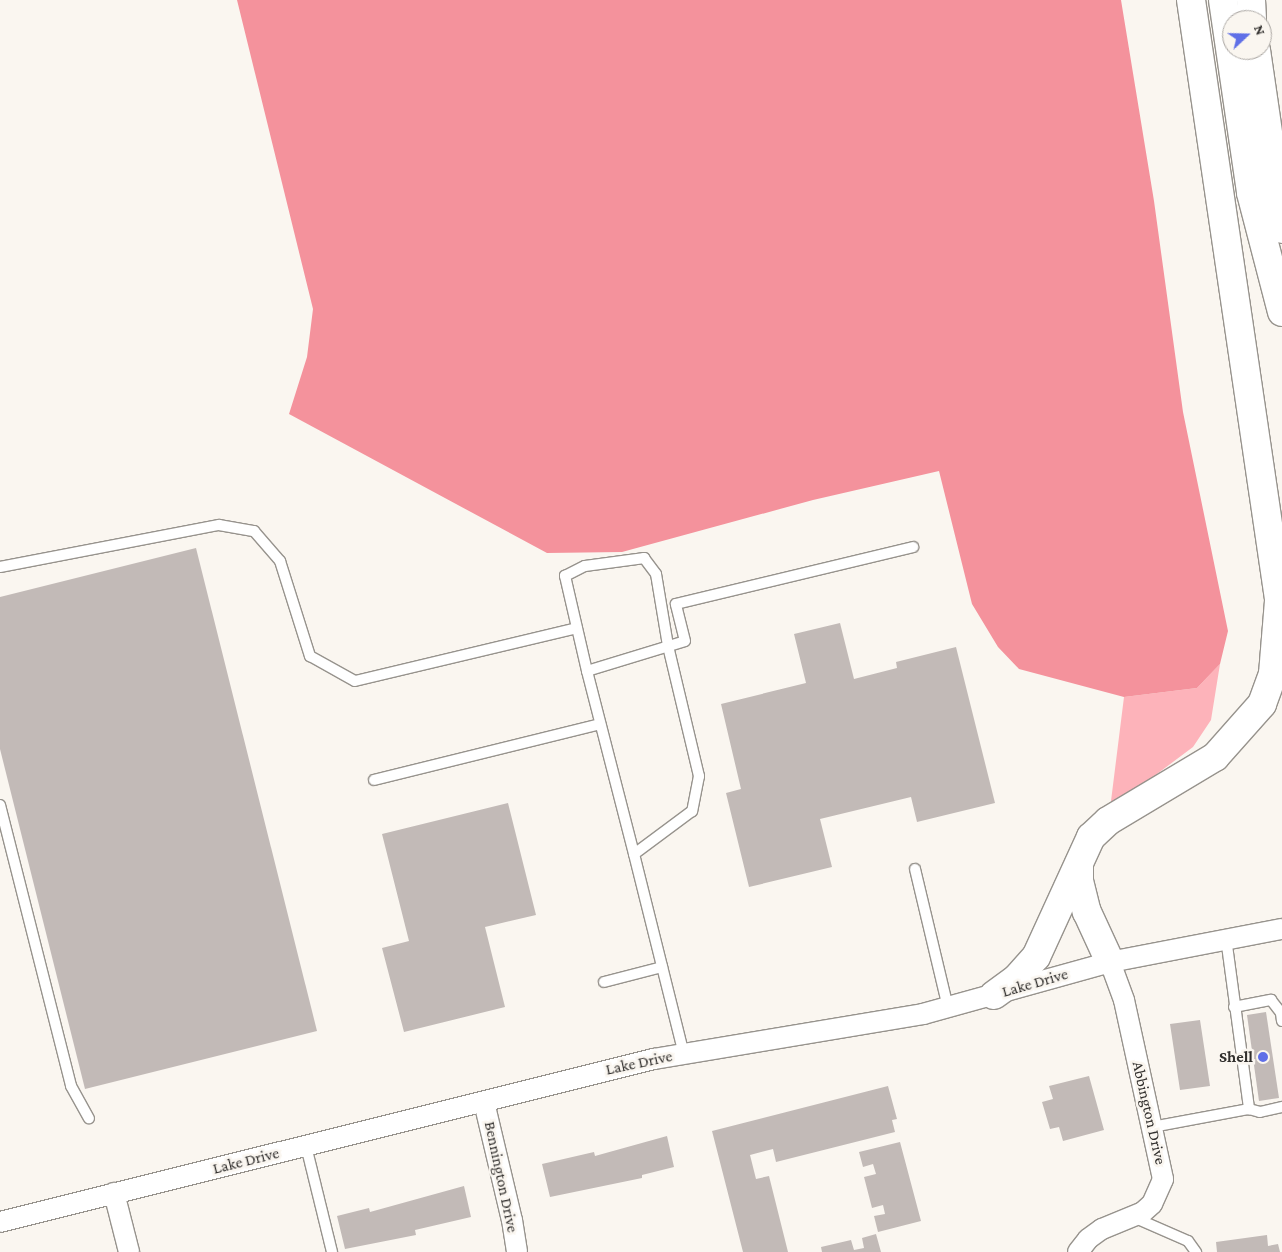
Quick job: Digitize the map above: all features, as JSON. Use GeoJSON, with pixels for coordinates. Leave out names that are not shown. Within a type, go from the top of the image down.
{"type":"FeatureCollection","features":[{"type":"Feature","properties":{"kind":"highway"},"geometry":{"type":"LineString","coordinates":[[1173,0],[1212,138]]}},
{"type":"Feature","properties":{"kind":"highway"},"geometry":{"type":"LineString","coordinates":[[994,995],[1016,979],[1036,957],[1079,859],[1092,837],[1108,822],[1215,758],[1262,704],[1273,674],[1281,610],[1191,0]]}},
{"type":"Feature","properties":{"kind":"highway"},"geometry":{"type":"LineString","coordinates":[[1223,0],[1251,193],[1282,312]]}},
{"type":"Feature","properties":{"kind":"highway"},"geometry":{"type":"LineString","coordinates":[[1257,60],[1282,229]]}},
{"type":"Feature","properties":{"kind":"highway"},"geometry":{"type":"LineString","coordinates":[[1079,859],[1079,881],[1087,912],[1110,962]]}},
{"type":"Feature","properties":{"kind":"street","name":"Lake Drive"},"geometry":{"type":"LineString","coordinates":[[0,1222],[684,1054],[852,1028],[948,1007],[1110,962],[1226,938],[1282,929]]}},
{"type":"Feature","properties":{"kind":"street","name":"Abbington Drive"},"geometry":{"type":"LineString","coordinates":[[1078,1252],[1088,1238],[1102,1228],[1132,1217],[1152,1204],[1160,1192],[1162,1167],[1124,1000],[1110,962]]}},
{"type":"Feature","properties":{"kind":"street","name":"Bennington Drive"},"geometry":{"type":"LineString","coordinates":[[484,1102],[512,1220],[517,1252]]}},
{"type":"Feature","properties":{"kind":"street"},"geometry":{"type":"LineString","coordinates":[[114,1193],[128,1252]]}},
{"type":"Feature","properties":{"kind":"lane"},"geometry":{"type":"LineString","coordinates":[[0,566],[219,526],[254,531],[280,561],[310,656],[355,681],[577,628]]}},
{"type":"Feature","properties":{"kind":"lane"},"geometry":{"type":"LineString","coordinates":[[587,670],[685,641],[676,604],[913,547]]}},
{"type":"Feature","properties":{"kind":"lane"},"geometry":{"type":"LineString","coordinates":[[634,854],[692,811],[699,776],[668,646],[656,574],[644,558],[586,566],[565,576],[600,724],[684,1054]]}},
{"type":"Feature","properties":{"kind":"lane"},"geometry":{"type":"LineString","coordinates":[[374,780],[600,724]]}},
{"type":"Feature","properties":{"kind":"lane"},"geometry":{"type":"LineString","coordinates":[[0,805],[71,1086],[89,1118]]}},
{"type":"Feature","properties":{"kind":"lane"},"geometry":{"type":"LineString","coordinates":[[915,869],[948,1007]]}},
{"type":"Feature","properties":{"kind":"lane"},"geometry":{"type":"LineString","coordinates":[[1226,938],[1249,1109]]}},
{"type":"Feature","properties":{"kind":"lane"},"geometry":{"type":"LineString","coordinates":[[604,982],[662,967]]}},
{"type":"Feature","properties":{"kind":"lane"},"geometry":{"type":"LineString","coordinates":[[1234,1006],[1271,1000],[1281,1013],[1282,1020]]}},
{"type":"Feature","properties":{"kind":"lane"},"geometry":{"type":"LineString","coordinates":[[1152,1127],[1249,1109],[1260,1112],[1282,1107]]}},
{"type":"Feature","properties":{"kind":"lane"},"geometry":{"type":"LineString","coordinates":[[306,1146],[332,1252]]}},
{"type":"Feature","properties":{"kind":"lane"},"geometry":{"type":"LineString","coordinates":[[1132,1217],[1188,1241],[1196,1252]]}},
{"type":"Feature","properties":{"kind":"shaded area"},"geometry":{"type":"Polygon","coordinates":[[[237,0],[1121,0],[1154,201],[1183,412],[1228,631],[1220,664],[1197,688],[1124,697],[1019,669],[998,647],[972,604],[939,471],[813,500],[622,552],[547,553],[289,414],[307,357],[313,309],[237,0]]]}},
{"type":"Feature","properties":{"kind":"shaded area"},"geometry":{"type":"Polygon","coordinates":[[[1220,664],[1211,720],[1193,747],[1110,809],[1124,697],[1197,688],[1220,664]]]}},
{"type":"Feature","properties":{"kind":"building"},"geometry":{"type":"Polygon","coordinates":[[[196,548],[317,1031],[85,1089],[0,749],[0,597],[196,548]]]}},
{"type":"Feature","properties":{"kind":"building"},"geometry":{"type":"Polygon","coordinates":[[[840,623],[854,679],[897,668],[896,662],[956,647],[995,803],[917,822],[911,797],[820,819],[832,867],[749,887],[726,793],[741,789],[721,704],[806,683],[794,634],[840,623]]]}},
{"type":"Feature","properties":{"kind":"building"},"geometry":{"type":"Polygon","coordinates":[[[508,803],[536,915],[485,927],[505,1007],[404,1032],[382,948],[409,941],[382,834],[508,803]]]}},
{"type":"Feature","properties":{"kind":"building","name":"Shell"},"geometry":{"type":"Polygon","coordinates":[[[1266,1012],[1279,1098],[1259,1101],[1247,1015],[1266,1012]]]}},
{"type":"Feature","properties":{"kind":"building"},"geometry":{"type":"Polygon","coordinates":[[[1200,1020],[1210,1086],[1180,1090],[1170,1024],[1200,1020]]]}},
{"type":"Feature","properties":{"kind":"building"},"geometry":{"type":"Polygon","coordinates":[[[1089,1076],[1104,1130],[1063,1141],[1059,1127],[1050,1129],[1042,1102],[1053,1099],[1049,1086],[1089,1076]]]}},
{"type":"Feature","properties":{"kind":"building"},"geometry":{"type":"Polygon","coordinates":[[[888,1086],[897,1119],[892,1120],[895,1132],[776,1162],[773,1149],[750,1155],[756,1179],[769,1176],[788,1252],[743,1252],[712,1131],[888,1086]]]}},
{"type":"Feature","properties":{"kind":"building"},"geometry":{"type":"Polygon","coordinates":[[[667,1136],[674,1167],[642,1175],[642,1178],[550,1197],[542,1164],[594,1152],[595,1156],[667,1136]]]}},
{"type":"Feature","properties":{"kind":"building"},"geometry":{"type":"Polygon","coordinates":[[[900,1142],[921,1221],[878,1232],[874,1216],[885,1214],[883,1205],[872,1208],[864,1177],[876,1174],[873,1164],[863,1167],[859,1152],[900,1142]]]}},
{"type":"Feature","properties":{"kind":"building"},"geometry":{"type":"Polygon","coordinates":[[[464,1186],[471,1217],[415,1230],[416,1235],[345,1249],[337,1216],[369,1208],[370,1212],[464,1186]]]}},
{"type":"Feature","properties":{"kind":"building"},"geometry":{"type":"Polygon","coordinates":[[[876,1234],[881,1252],[822,1252],[821,1247],[851,1240],[854,1250],[864,1248],[862,1238],[876,1234]]]}},
{"type":"Feature","properties":{"kind":"building"},"geometry":{"type":"Polygon","coordinates":[[[1267,1235],[1268,1246],[1278,1244],[1280,1252],[1217,1252],[1216,1242],[1267,1235]]]}},
{"type":"Feature","properties":{"kind":"place","name":"Shell"},"geometry":{"type":"Point","coordinates":[1263,1057]}}]}
